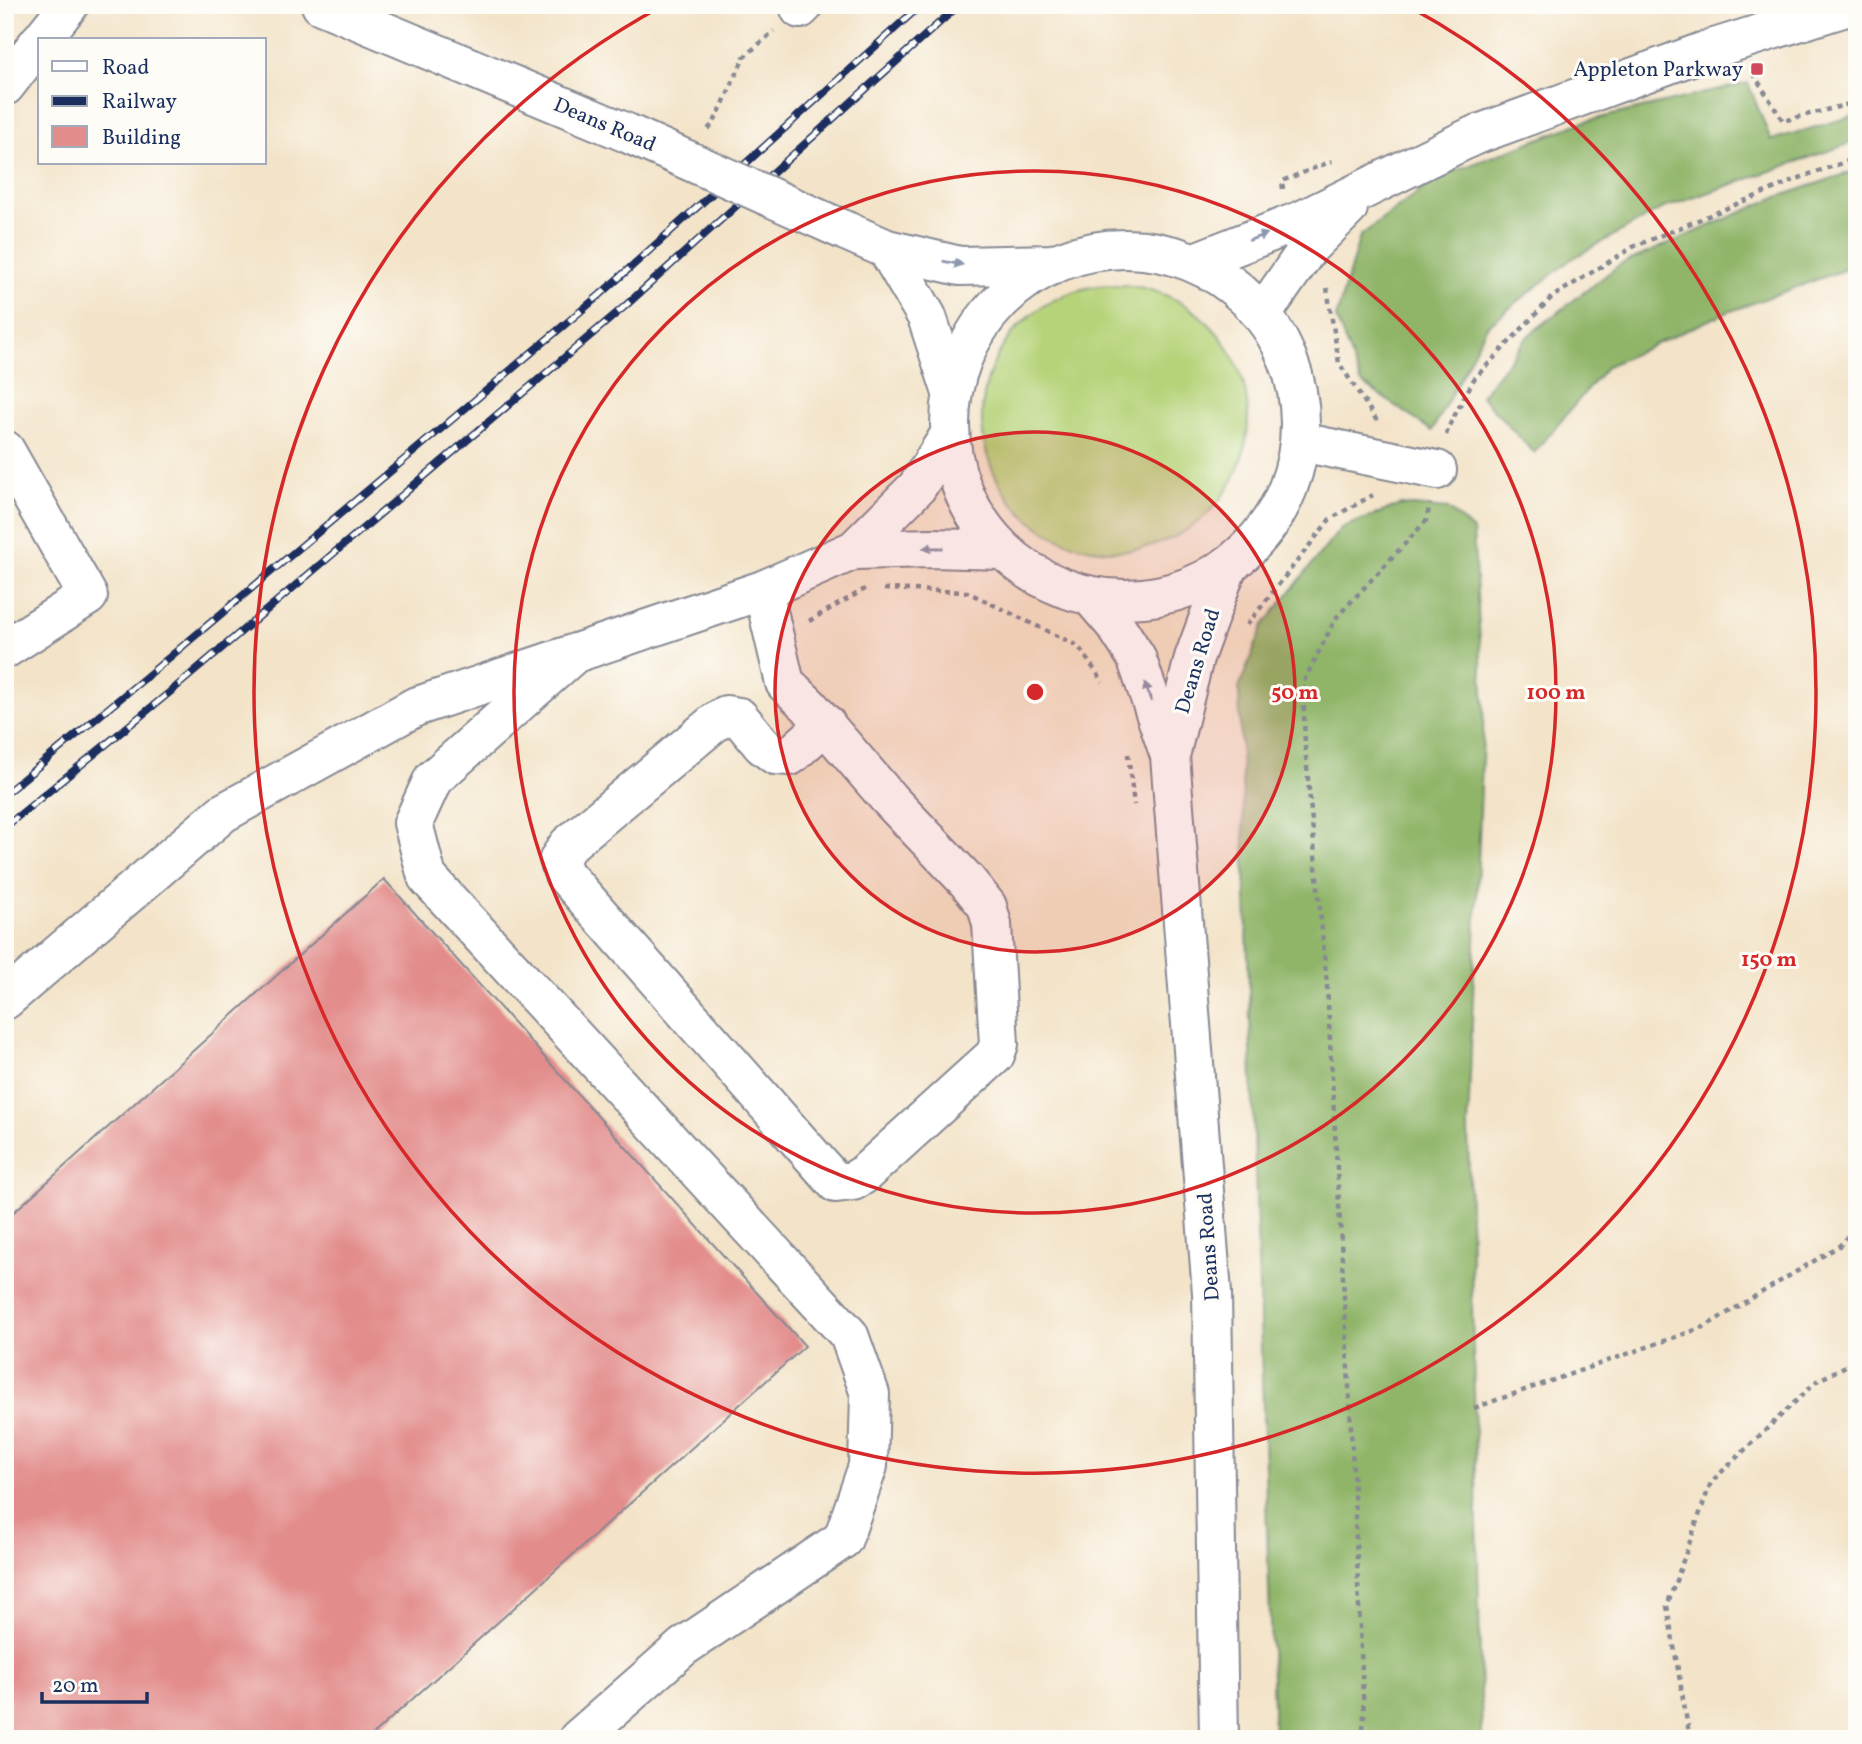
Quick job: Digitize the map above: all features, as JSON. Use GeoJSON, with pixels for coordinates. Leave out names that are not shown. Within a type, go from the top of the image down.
{"type":"FeatureCollection","features":[{"type":"Feature","properties":{"kind":"street"},"geometry":{"type":"LineString","coordinates":[[43,38],[69,5]]}},
{"type":"Feature","properties":{"kind":"street","name":"Deans Road"},"geometry":{"type":"LineString","coordinates":[[321,5],[627,133],[887,249],[960,266],[1052,264]]}},
{"type":"Feature","properties":{"kind":"street"},"geometry":{"type":"LineString","coordinates":[[1195,262],[1298,237],[1369,186],[1473,136],[1732,42],[1852,5]]}},
{"type":"Feature","properties":{"kind":"street"},"geometry":{"type":"LineString","coordinates":[[5,86],[38,45]]}},
{"type":"Feature","properties":{"kind":"street"},"geometry":{"type":"LineString","coordinates":[[1263,313],[1298,237]]}},
{"type":"Feature","properties":{"kind":"street"},"geometry":{"type":"LineString","coordinates":[[887,249],[927,317],[952,393]]}},
{"type":"Feature","properties":{"kind":"street"},"geometry":{"type":"LineString","coordinates":[[1147,249],[1195,262],[1232,283],[1263,313],[1295,374],[1301,442],[1293,479],[1278,513],[1256,543],[1227,568],[1186,590],[1139,600],[1092,598],[1043,580],[1002,550],[975,517],[957,478],[949,436],[952,393],[970,340],[1005,295],[1052,264],[1098,250],[1147,249]]}},
{"type":"Feature","properties":{"kind":"street"},"geometry":{"type":"LineString","coordinates":[[5,1000],[223,813],[415,707],[763,590],[854,550],[917,487],[949,436]]}},
{"type":"Feature","properties":{"kind":"street"},"geometry":{"type":"LineString","coordinates":[[1301,442],[1437,470]]}},
{"type":"Feature","properties":{"kind":"street"},"geometry":{"type":"LineString","coordinates":[[5,450],[88,596],[5,649]]}},
{"type":"Feature","properties":{"kind":"street"},"geometry":{"type":"LineString","coordinates":[[854,550],[1002,550]]}},
{"type":"Feature","properties":{"kind":"street","name":"Deans Road"},"geometry":{"type":"LineString","coordinates":[[1170,756],[1199,644],[1227,568]]}},
{"type":"Feature","properties":{"kind":"street"},"geometry":{"type":"LineString","coordinates":[[763,590],[785,683],[826,724],[889,799],[967,881],[987,906],[992,924],[999,1044],[995,1055],[863,1175],[853,1181],[836,1183],[564,874],[559,859],[568,845],[726,715],[739,717],[762,745],[775,755],[790,757],[826,724]]}},
{"type":"Feature","properties":{"kind":"street","name":"Deans Road"},"geometry":{"type":"LineString","coordinates":[[1092,598],[1116,626],[1136,657],[1170,756],[1212,1293],[1219,1739]]}},
{"type":"Feature","properties":{"kind":"street"},"geometry":{"type":"LineString","coordinates":[[575,653],[433,779],[413,823],[427,877],[849,1335],[870,1394],[868,1466],[843,1539],[683,1647],[578,1739]]}},
{"type":"Feature","properties":{"kind":"path"},"geometry":{"type":"LineString","coordinates":[[704,133],[713,124],[744,57],[802,7]]}},
{"type":"Feature","properties":{"kind":"path"},"geometry":{"type":"LineString","coordinates":[[1732,42],[1783,121],[1857,102]]}},
{"type":"Feature","properties":{"kind":"path"},"geometry":{"type":"LineString","coordinates":[[1362,1739],[1364,1717],[1350,1405],[1329,1026],[1305,746],[1303,683],[1336,618],[1426,521],[1449,426],[1474,379],[1552,297],[1633,247],[1807,175],[1857,158]]}},
{"type":"Feature","properties":{"kind":"path"},"geometry":{"type":"LineString","coordinates":[[1199,644],[1231,646],[1330,519],[1374,494],[1381,459],[1377,420],[1339,363],[1325,281],[1298,237],[1282,181],[1332,161]]}},
{"type":"Feature","properties":{"kind":"path"},"geometry":{"type":"LineString","coordinates":[[775,640],[865,589],[967,592],[1078,646],[1136,657]]}},
{"type":"Feature","properties":{"kind":"path"},"geometry":{"type":"LineString","coordinates":[[1078,646],[1108,688]]}},
{"type":"Feature","properties":{"kind":"path"},"geometry":{"type":"LineString","coordinates":[[1127,750],[1135,817]]}},
{"type":"Feature","properties":{"kind":"path"},"geometry":{"type":"LineString","coordinates":[[1475,1408],[1704,1327],[1839,1246],[1857,1228]]}},
{"type":"Feature","properties":{"kind":"path"},"geometry":{"type":"LineString","coordinates":[[1690,1739],[1667,1606],[1711,1482],[1817,1381],[1857,1360]]}},
{"type":"Feature","properties":{"kind":"green space"},"geometry":{"type":"Polygon","coordinates":[[[1748,83],[1771,140],[1857,115],[1857,141],[1661,209],[1570,260],[1487,326],[1432,431],[1361,382],[1336,318],[1360,236],[1439,177],[1583,122],[1748,83]]]}},
{"type":"Feature","properties":{"kind":"green space"},"geometry":{"type":"Polygon","coordinates":[[[1857,170],[1857,265],[1720,315],[1607,366],[1534,453],[1481,396],[1529,335],[1619,265],[1772,199],[1857,170]]]}},
{"type":"Feature","properties":{"kind":"green space"},"geometry":{"type":"Polygon","coordinates":[[[1102,285],[1128,285],[1154,290],[1178,300],[1200,315],[1218,333],[1233,355],[1243,379],[1248,418],[1243,457],[1233,481],[1218,503],[1200,521],[1178,536],[1154,546],[1128,551],[1102,551],[1076,546],[1052,536],[1030,521],[1012,503],[997,481],[987,457],[982,431],[982,405],[987,379],[997,355],[1012,333],[1030,315],[1052,300],[1076,290],[1102,285]]]}},
{"type":"Feature","properties":{"kind":"green space"},"geometry":{"type":"Polygon","coordinates":[[[1400,505],[1448,509],[1473,530],[1484,707],[1468,1128],[1482,1739],[1274,1739],[1239,688],[1263,626],[1341,528],[1400,505]]]}},
{"type":"Feature","properties":{"kind":"building"},"geometry":{"type":"Polygon","coordinates":[[[384,879],[805,1346],[368,1739],[5,1739],[5,1220],[384,879]]]}},
{"type":"Feature","properties":{"kind":"railway"},"geometry":{"type":"LineString","coordinates":[[5,794],[601,294],[921,5]]}},
{"type":"Feature","properties":{"kind":"railway"},"geometry":{"type":"LineString","coordinates":[[5,827],[170,692],[624,307],[959,5]]}},
{"type":"Feature","properties":{"kind":"place","name":"Appleton Parkway"},"geometry":{"type":"Point","coordinates":[1757,69]}}]}
